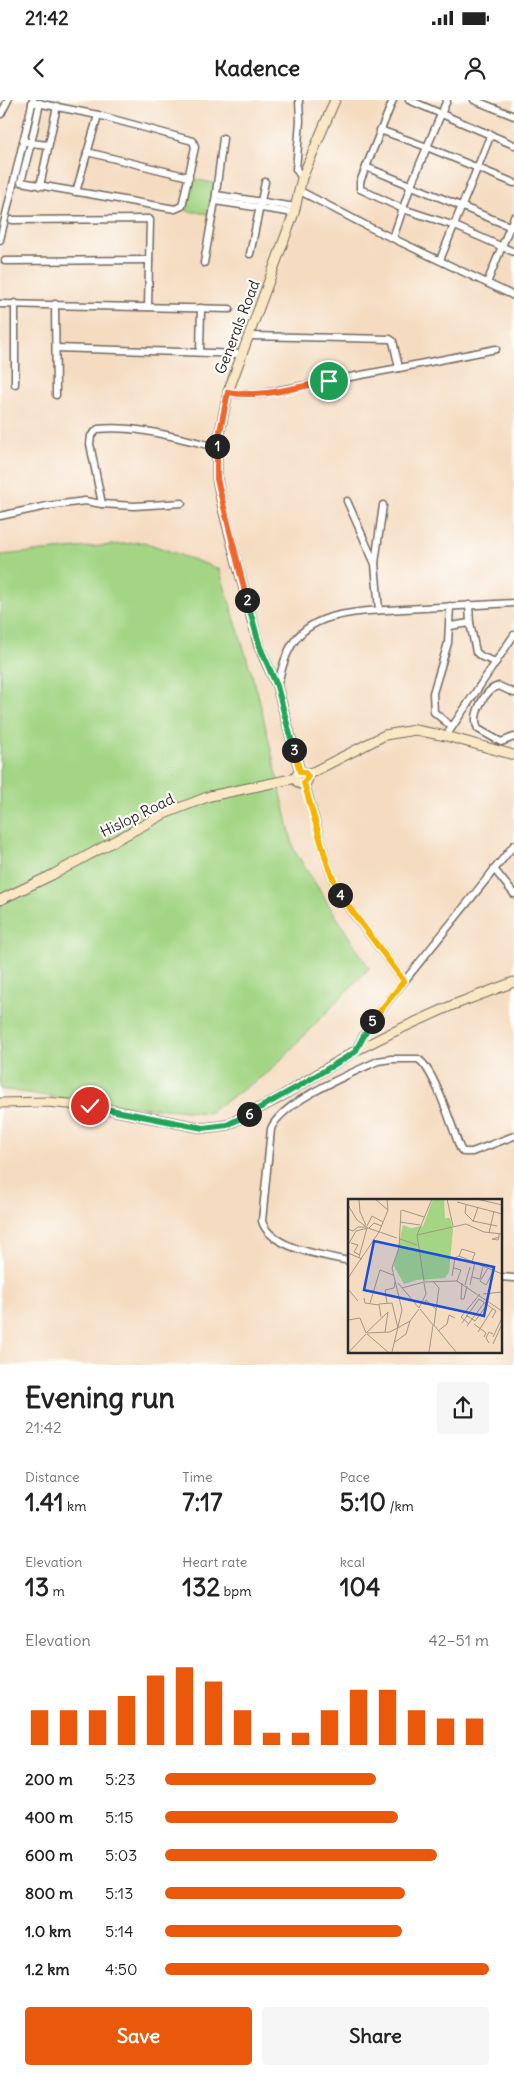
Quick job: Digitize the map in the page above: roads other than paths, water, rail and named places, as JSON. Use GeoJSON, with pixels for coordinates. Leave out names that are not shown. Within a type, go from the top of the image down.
{"type":"FeatureCollection","features":[{"type":"Feature","properties":{"kind":"street"},"geometry":{"type":"LineString","coordinates":[[0,114],[8,100]]}},
{"type":"Feature","properties":{"kind":"street"},"geometry":{"type":"LineString","coordinates":[[299,100],[300,121],[296,169],[302,178]]}},
{"type":"Feature","properties":{"kind":"street","name":"Generals Road"},"geometry":{"type":"LineString","coordinates":[[302,777],[277,686],[260,647],[223,509],[217,479],[217,447],[228,392],[295,210],[302,178],[335,100]]}},
{"type":"Feature","properties":{"kind":"street"},"geometry":{"type":"LineString","coordinates":[[393,100],[360,182],[360,189],[403,209],[455,226],[514,252]]}},
{"type":"Feature","properties":{"kind":"street"},"geometry":{"type":"LineString","coordinates":[[409,100],[514,145]]}},
{"type":"Feature","properties":{"kind":"street"},"geometry":{"type":"LineString","coordinates":[[393,238],[411,186],[447,100]]}},
{"type":"Feature","properties":{"kind":"street"},"geometry":{"type":"LineString","coordinates":[[474,100],[514,116]]}},
{"type":"Feature","properties":{"kind":"street"},"geometry":{"type":"LineString","coordinates":[[0,240],[32,101],[98,115],[193,141],[195,147],[182,206],[175,209],[20,182],[40,104]]}},
{"type":"Feature","properties":{"kind":"street"},"geometry":{"type":"LineString","coordinates":[[40,186],[57,106]]}},
{"type":"Feature","properties":{"kind":"street"},"geometry":{"type":"LineString","coordinates":[[76,192],[98,115]]}},
{"type":"Feature","properties":{"kind":"street"},"geometry":{"type":"LineString","coordinates":[[380,130],[514,183]]}},
{"type":"Feature","properties":{"kind":"street"},"geometry":{"type":"LineString","coordinates":[[440,260],[491,134]]}},
{"type":"Feature","properties":{"kind":"street"},"geometry":{"type":"LineString","coordinates":[[204,263],[216,198],[223,138]]}},
{"type":"Feature","properties":{"kind":"street"},"geometry":{"type":"LineString","coordinates":[[23,141],[48,146]]}},
{"type":"Feature","properties":{"kind":"street"},"geometry":{"type":"LineString","coordinates":[[86,152],[189,177]]}},
{"type":"Feature","properties":{"kind":"street"},"geometry":{"type":"LineString","coordinates":[[366,167],[512,228]]}},
{"type":"Feature","properties":{"kind":"street"},"geometry":{"type":"LineString","coordinates":[[250,254],[265,182]]}},
{"type":"Feature","properties":{"kind":"street"},"geometry":{"type":"LineString","coordinates":[[300,191],[514,296]]}},
{"type":"Feature","properties":{"kind":"street"},"geometry":{"type":"LineString","coordinates":[[216,198],[261,200],[295,210]]}},
{"type":"Feature","properties":{"kind":"street"},"geometry":{"type":"LineString","coordinates":[[216,198],[259,208],[295,210]]}},
{"type":"Feature","properties":{"kind":"street"},"geometry":{"type":"LineString","coordinates":[[12,220],[146,217],[150,220],[148,307]]}},
{"type":"Feature","properties":{"kind":"street"},"geometry":{"type":"LineString","coordinates":[[488,283],[501,246],[512,228],[514,217]]}},
{"type":"Feature","properties":{"kind":"street"},"geometry":{"type":"LineString","coordinates":[[5,261],[149,260]]}},
{"type":"Feature","properties":{"kind":"street"},"geometry":{"type":"LineString","coordinates":[[0,304],[230,309]]}},
{"type":"Feature","properties":{"kind":"street"},"geometry":{"type":"LineString","coordinates":[[15,304],[15,384]]}},
{"type":"Feature","properties":{"kind":"street"},"geometry":{"type":"LineString","coordinates":[[55,304],[56,395]]}},
{"type":"Feature","properties":{"kind":"street"},"geometry":{"type":"LineString","coordinates":[[200,352],[201,308]]}},
{"type":"Feature","properties":{"kind":"street"},"geometry":{"type":"LineString","coordinates":[[250,336],[390,339],[393,341],[399,368]]}},
{"type":"Feature","properties":{"kind":"street"},"geometry":{"type":"LineString","coordinates":[[56,348],[242,354]]}},
{"type":"Feature","properties":{"kind":"street"},"geometry":{"type":"LineString","coordinates":[[228,392],[259,394],[496,350]]}},
{"type":"Feature","properties":{"kind":"street"},"geometry":{"type":"LineString","coordinates":[[102,504],[90,444],[91,436],[98,429],[122,428],[148,431],[217,447]]}},
{"type":"Feature","properties":{"kind":"street"},"geometry":{"type":"LineString","coordinates":[[0,516],[47,506],[85,501],[134,506],[182,503]]}},
{"type":"Feature","properties":{"kind":"street"},"geometry":{"type":"LineString","coordinates":[[348,501],[375,564]]}},
{"type":"Feature","properties":{"kind":"street"},"geometry":{"type":"LineString","coordinates":[[379,610],[375,564],[383,505]]}},
{"type":"Feature","properties":{"kind":"street"},"geometry":{"type":"LineString","coordinates":[[277,686],[289,649],[294,641],[312,625],[334,615],[379,610],[514,603]]}},
{"type":"Feature","properties":{"kind":"street"},"geometry":{"type":"LineString","coordinates":[[469,605],[470,623],[476,652],[496,662]]}},
{"type":"Feature","properties":{"kind":"street"},"geometry":{"type":"LineString","coordinates":[[450,606],[450,626],[444,660],[433,699],[434,712],[452,727]]}},
{"type":"Feature","properties":{"kind":"street"},"geometry":{"type":"LineString","coordinates":[[450,626],[470,623]]}},
{"type":"Feature","properties":{"kind":"street"},"geometry":{"type":"LineString","coordinates":[[446,736],[514,636]]}},
{"type":"Feature","properties":{"kind":"street"},"geometry":{"type":"LineString","coordinates":[[514,693],[500,686],[492,688],[484,698],[476,722],[478,729],[501,742],[514,737]]}},
{"type":"Feature","properties":{"kind":"street","name":"Hislop Road"},"geometry":{"type":"LineString","coordinates":[[0,900],[52,876],[164,814],[210,796],[302,777],[385,734],[415,730],[446,736],[514,755]]}},
{"type":"Feature","properties":{"kind":"street"},"geometry":{"type":"LineString","coordinates":[[302,777],[328,866],[340,896],[404,981]]}},
{"type":"Feature","properties":{"kind":"street"},"geometry":{"type":"LineString","coordinates":[[355,1052],[369,1025],[514,845]]}},
{"type":"Feature","properties":{"kind":"street"},"geometry":{"type":"LineString","coordinates":[[494,869],[514,894]]}},
{"type":"Feature","properties":{"kind":"street"},"geometry":{"type":"LineString","coordinates":[[0,1103],[47,1102],[90,1106],[203,1128],[227,1125],[299,1086],[355,1052],[417,1021],[514,982]]}},
{"type":"Feature","properties":{"kind":"street"},"geometry":{"type":"LineString","coordinates":[[348,1262],[282,1243],[268,1234],[264,1228],[262,1221],[271,1129],[274,1120],[293,1105],[378,1061],[391,1059],[418,1060],[426,1067],[439,1093],[463,1152],[472,1152],[514,1136]]}}]}
